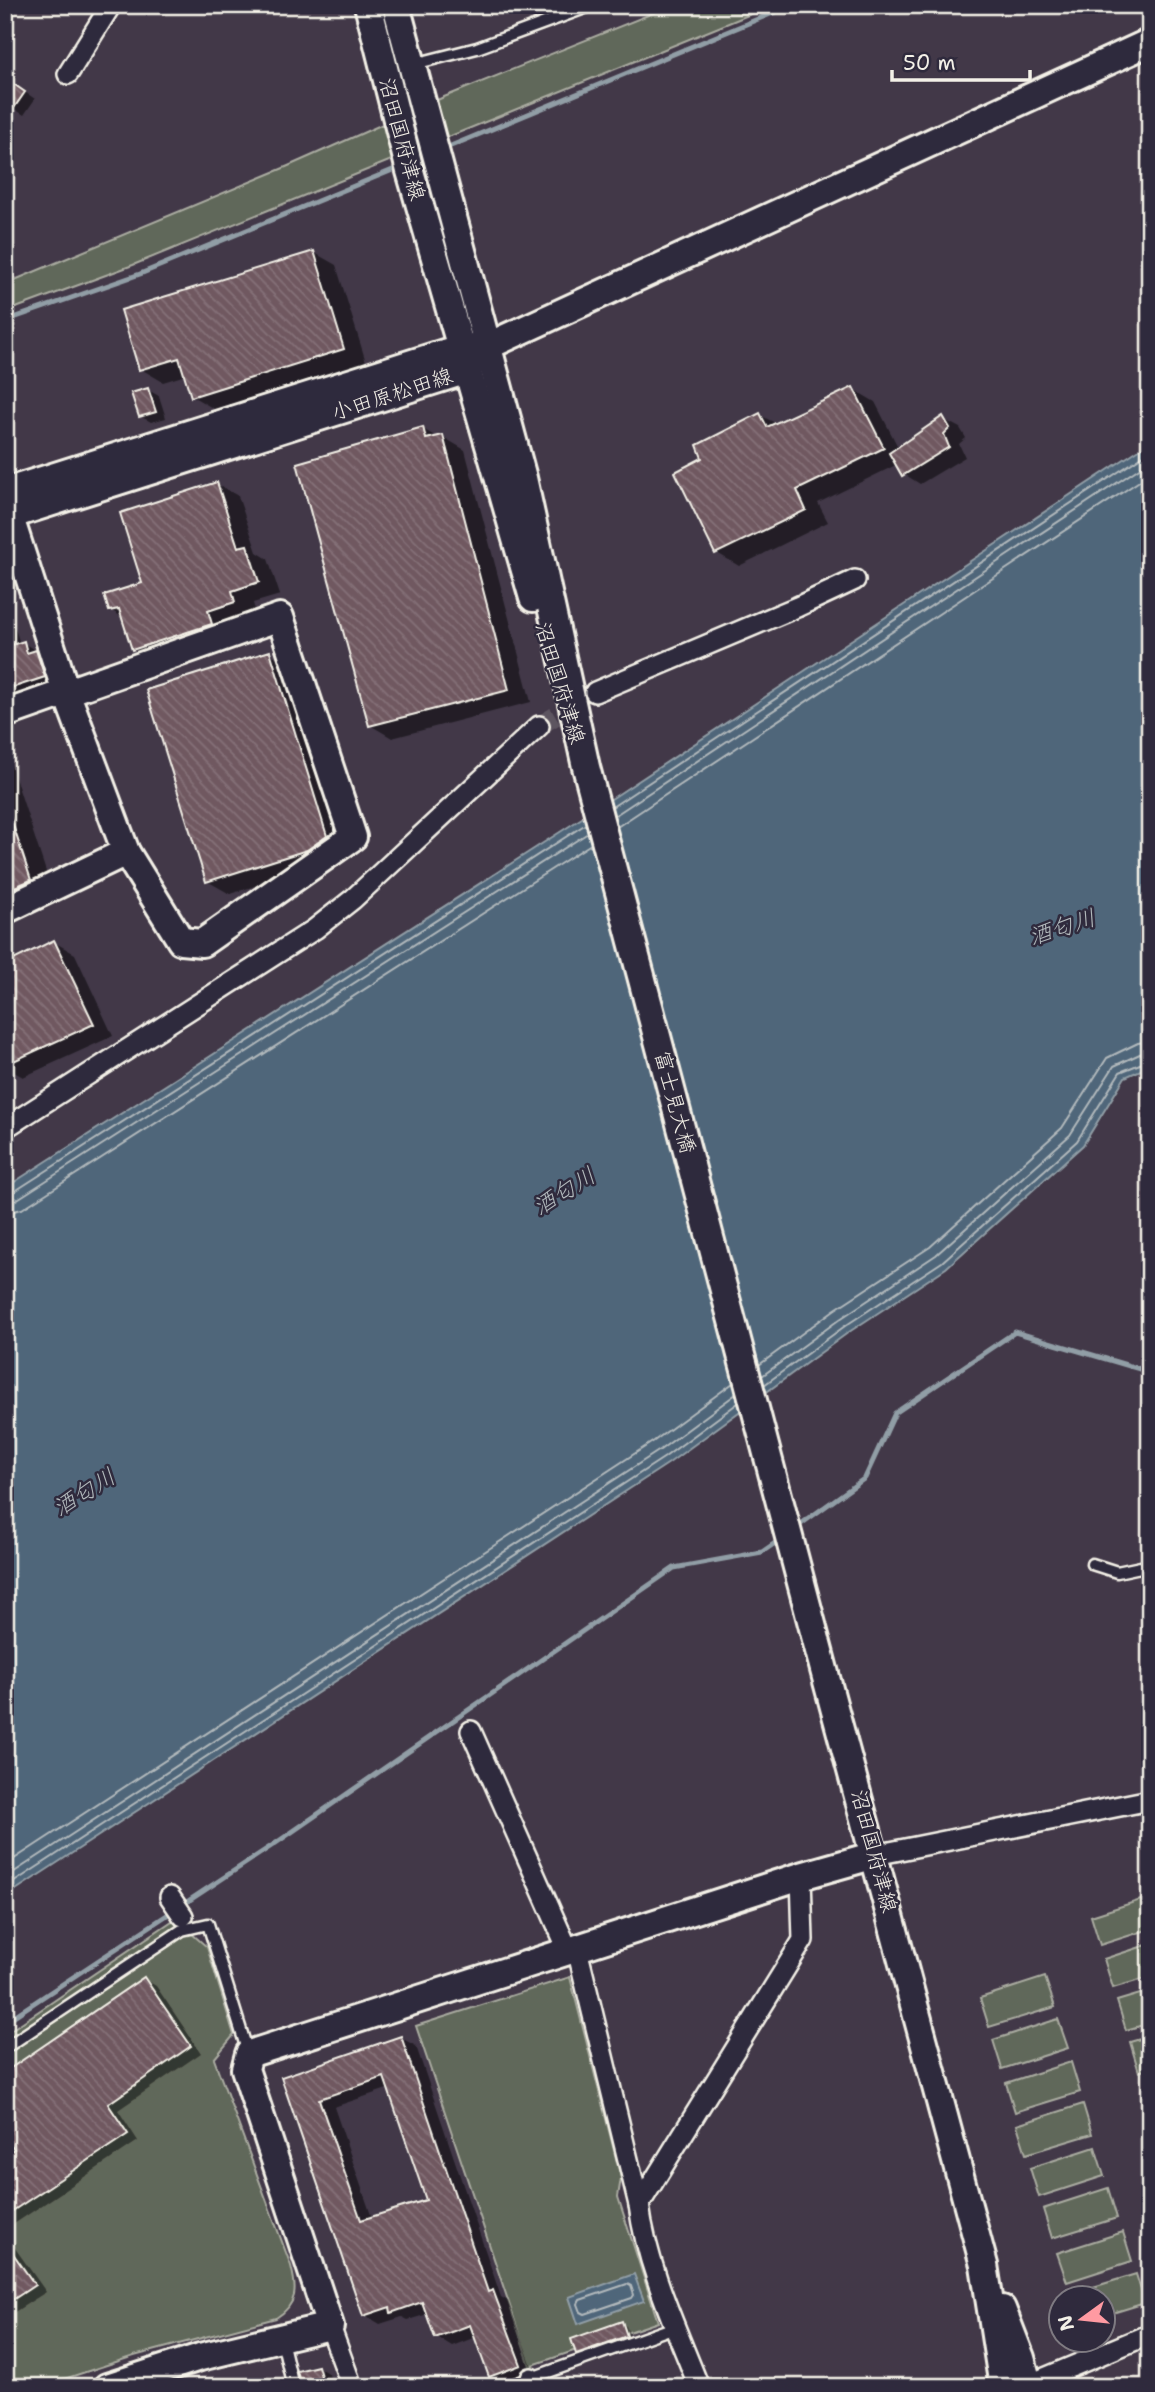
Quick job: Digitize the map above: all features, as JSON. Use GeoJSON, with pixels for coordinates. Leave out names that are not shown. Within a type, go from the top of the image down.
{"type":"FeatureCollection","features":[{"type":"Feature","properties":{"kind":"main road","name":"沼田国府津線"},"geometry":{"type":"LineString","coordinates":[[368,5],[410,171],[525,571],[586,767]]}},
{"type":"Feature","properties":{"kind":"main road","name":"沼田国府津線"},"geometry":{"type":"LineString","coordinates":[[396,5],[523,478],[586,767]]}},
{"type":"Feature","properties":{"kind":"main road"},"geometry":{"type":"LineString","coordinates":[[488,346],[1150,42]]}},
{"type":"Feature","properties":{"kind":"main road","name":"小田原松田線"},"geometry":{"type":"LineString","coordinates":[[7,507],[464,359],[488,346]]}},
{"type":"Feature","properties":{"kind":"main road"},"geometry":{"type":"LineString","coordinates":[[5,714],[66,692],[280,617],[353,837],[202,943],[181,941],[126,852],[66,692],[7,507]]}},
{"type":"Feature","properties":{"kind":"main road","name":"富士見大橋"},"geometry":{"type":"LineString","coordinates":[[586,767],[764,1437]]}},
{"type":"Feature","properties":{"kind":"main road"},"geometry":{"type":"LineString","coordinates":[[5,911],[126,852]]}},
{"type":"Feature","properties":{"kind":"main road","name":"沼田国府津線"},"geometry":{"type":"LineString","coordinates":[[764,1437],[984,2265],[1021,2358],[1013,2386]]}},
{"type":"Feature","properties":{"kind":"main road"},"geometry":{"type":"LineString","coordinates":[[107,2387],[200,2357],[330,2326],[245,2069],[248,2054],[801,1876],[876,1855]]}},
{"type":"Feature","properties":{"kind":"street"},"geometry":{"type":"LineString","coordinates":[[68,74],[111,5]]}},
{"type":"Feature","properties":{"kind":"street"},"geometry":{"type":"LineString","coordinates":[[595,692],[855,580]]}},
{"type":"Feature","properties":{"kind":"street"},"geometry":{"type":"LineString","coordinates":[[5,1128],[315,929],[353,899],[539,726]]}},
{"type":"Feature","properties":{"kind":"street"},"geometry":{"type":"LineString","coordinates":[[471,1731],[573,1951],[639,2204],[643,2234],[699,2387]]}},
{"type":"Feature","properties":{"kind":"street"},"geometry":{"type":"LineString","coordinates":[[876,1855],[1150,1800]]}},
{"type":"Feature","properties":{"kind":"street"},"geometry":{"type":"LineString","coordinates":[[639,2204],[803,1940],[801,1876]]}},
{"type":"Feature","properties":{"kind":"street"},"geometry":{"type":"LineString","coordinates":[[170,1897],[183,1916]]}},
{"type":"Feature","properties":{"kind":"street"},"geometry":{"type":"LineString","coordinates":[[330,2326],[352,2387]]}},
{"type":"Feature","properties":{"kind":"street"},"geometry":{"type":"LineString","coordinates":[[1013,2386],[1150,2334]]}},
{"type":"Feature","properties":{"kind":"lane"},"geometry":{"type":"LineString","coordinates":[[411,65],[477,48],[593,5]]}},
{"type":"Feature","properties":{"kind":"lane"},"geometry":{"type":"LineString","coordinates":[[1092,1564],[1117,1572],[1150,1565]]}},
{"type":"Feature","properties":{"kind":"lane"},"geometry":{"type":"LineString","coordinates":[[5,2048],[182,1930],[208,1924],[248,2054]]}},
{"type":"Feature","properties":{"kind":"lane"},"geometry":{"type":"LineString","coordinates":[[506,2387],[532,2382],[675,2327]]}},
{"type":"Feature","properties":{"kind":"lane"},"geometry":{"type":"LineString","coordinates":[[282,2339],[293,2387]]}},
{"type":"Feature","properties":{"kind":"green space"},"geometry":{"type":"Polygon","coordinates":[[[673,5],[773,5],[133,265],[5,312],[5,284],[286,167],[444,97],[673,5]]]}},
{"type":"Feature","properties":{"kind":"green space"},"geometry":{"type":"Polygon","coordinates":[[[1150,1897],[1150,1929],[1100,1945],[1091,1916],[1150,1897]]]}},
{"type":"Feature","properties":{"kind":"green space"},"geometry":{"type":"Polygon","coordinates":[[[175,1919],[207,1947],[234,2035],[214,2059],[291,2266],[295,2289],[292,2301],[276,2318],[134,2356],[40,2387],[5,2387],[5,2034],[175,1919]]]}},
{"type":"Feature","properties":{"kind":"green space"},"geometry":{"type":"Polygon","coordinates":[[[1150,1944],[1150,1977],[1113,1988],[1104,1959],[1150,1944]]]}},
{"type":"Feature","properties":{"kind":"green space"},"geometry":{"type":"Polygon","coordinates":[[[570,1977],[621,2178],[618,2197],[658,2322],[530,2366],[416,2026],[570,1977]]]}},
{"type":"Feature","properties":{"kind":"green space"},"geometry":{"type":"Polygon","coordinates":[[[1045,1977],[1055,2007],[989,2027],[980,1998],[1045,1977]]]}},
{"type":"Feature","properties":{"kind":"green space"},"geometry":{"type":"Polygon","coordinates":[[[1150,1991],[1150,2023],[1126,2030],[1117,2001],[1150,1991]]]}},
{"type":"Feature","properties":{"kind":"green space"},"geometry":{"type":"Polygon","coordinates":[[[1058,2019],[1068,2048],[1002,2069],[993,2040],[1058,2019]]]}},
{"type":"Feature","properties":{"kind":"green space"},"geometry":{"type":"Polygon","coordinates":[[[1150,2036],[1150,2068],[1139,2072],[1130,2042],[1150,2036]]]}},
{"type":"Feature","properties":{"kind":"green space"},"geometry":{"type":"Polygon","coordinates":[[[1071,2062],[1080,2092],[1015,2112],[1006,2083],[1071,2062]]]}},
{"type":"Feature","properties":{"kind":"green space"},"geometry":{"type":"Polygon","coordinates":[[[1083,2104],[1092,2134],[1026,2154],[1017,2125],[1083,2104]]]}},
{"type":"Feature","properties":{"kind":"green space"},"geometry":{"type":"Polygon","coordinates":[[[1095,2147],[1104,2176],[1039,2197],[1030,2168],[1095,2147]]]}},
{"type":"Feature","properties":{"kind":"green space"},"geometry":{"type":"Polygon","coordinates":[[[1108,2188],[1117,2218],[1052,2238],[1043,2209],[1108,2188]]]}},
{"type":"Feature","properties":{"kind":"green space"},"geometry":{"type":"Polygon","coordinates":[[[1123,2232],[1132,2261],[1067,2282],[1057,2253],[1123,2232]]]}},
{"type":"Feature","properties":{"kind":"green space"},"geometry":{"type":"Polygon","coordinates":[[[1136,2274],[1145,2303],[1116,2312],[1116,2284],[1103,2284],[1136,2274]]]}},
{"type":"Feature","properties":{"kind":"water","name":"酒匂川"},"geometry":{"type":"Polygon","coordinates":[[[1150,442],[1150,1066],[1125,1077],[1083,1145],[946,1268],[849,1332],[669,1463],[5,1897],[5,1188],[596,809],[1150,442]]]}},
{"type":"Feature","properties":{"kind":"water"},"geometry":{"type":"Polygon","coordinates":[[[634,2274],[644,2301],[578,2324],[569,2297],[634,2274]]]}},
{"type":"Feature","properties":{"kind":"building"},"geometry":{"type":"Polygon","coordinates":[[[5,78],[25,92],[5,121],[5,78]]]}},
{"type":"Feature","properties":{"kind":"building"},"geometry":{"type":"Polygon","coordinates":[[[314,251],[344,349],[191,397],[179,358],[139,370],[121,310],[314,251]]]}},
{"type":"Feature","properties":{"kind":"building"},"geometry":{"type":"Polygon","coordinates":[[[853,387],[884,448],[797,490],[806,510],[715,554],[675,472],[702,458],[697,445],[760,413],[767,427],[853,387]]]}},
{"type":"Feature","properties":{"kind":"building"},"geometry":{"type":"Polygon","coordinates":[[[148,388],[156,412],[139,417],[131,393],[148,388]]]}},
{"type":"Feature","properties":{"kind":"building"},"geometry":{"type":"Polygon","coordinates":[[[943,416],[950,428],[944,434],[949,447],[902,476],[889,453],[943,416]]]}},
{"type":"Feature","properties":{"kind":"building"},"geometry":{"type":"Polygon","coordinates":[[[423,427],[426,439],[443,435],[509,690],[369,726],[297,463],[423,427]]]}},
{"type":"Feature","properties":{"kind":"building"},"geometry":{"type":"Polygon","coordinates":[[[217,482],[238,547],[247,545],[259,582],[232,591],[235,602],[208,611],[212,624],[132,650],[119,609],[109,611],[104,595],[142,583],[120,513],[217,482]]]}},
{"type":"Feature","properties":{"kind":"building"},"geometry":{"type":"Polygon","coordinates":[[[24,641],[27,653],[36,650],[45,677],[5,690],[5,647],[24,641]]]}},
{"type":"Feature","properties":{"kind":"building"},"geometry":{"type":"Polygon","coordinates":[[[270,651],[327,836],[307,850],[206,882],[146,690],[270,651]]]}},
{"type":"Feature","properties":{"kind":"building"},"geometry":{"type":"Polygon","coordinates":[[[5,810],[8,810],[31,880],[5,891],[5,810]]]}},
{"type":"Feature","properties":{"kind":"building"},"geometry":{"type":"Polygon","coordinates":[[[54,940],[94,1024],[5,1065],[5,964],[54,940]]]}},
{"type":"Feature","properties":{"kind":"building"},"geometry":{"type":"Polygon","coordinates":[[[144,1977],[191,2046],[108,2104],[128,2134],[5,2216],[5,2155],[14,2149],[5,2136],[5,2072],[144,1977]]]}},
{"type":"Feature","properties":{"kind":"building"},"geometry":{"type":"Polygon","coordinates":[[[401,2036],[488,2292],[493,2290],[521,2365],[489,2377],[470,2325],[435,2338],[422,2302],[391,2313],[390,2307],[363,2316],[281,2077],[401,2036]],[[384,2077],[319,2099],[361,2220],[426,2200],[384,2077]]]}},
{"type":"Feature","properties":{"kind":"building"},"geometry":{"type":"Polygon","coordinates":[[[5,2242],[35,2285],[5,2305],[5,2242]]]}},
{"type":"Feature","properties":{"kind":"building"},"geometry":{"type":"Polygon","coordinates":[[[622,2321],[627,2336],[576,2354],[571,2339],[622,2321]]]}},
{"type":"Feature","properties":{"kind":"building"},"geometry":{"type":"Polygon","coordinates":[[[318,2366],[324,2387],[301,2387],[297,2371],[318,2366]]]}},
{"type":"Feature","properties":{"kind":"waterway"},"geometry":{"type":"LineString","coordinates":[[441,150],[792,5]]}},
{"type":"Feature","properties":{"kind":"waterway"},"geometry":{"type":"LineString","coordinates":[[5,321],[140,274],[400,167]]}},
{"type":"Feature","properties":{"kind":"waterway"},"geometry":{"type":"LineString","coordinates":[[794,1529],[865,1478],[895,1413],[1015,1332],[1150,1372]]}},
{"type":"Feature","properties":{"kind":"waterway"},"geometry":{"type":"LineString","coordinates":[[5,2022],[276,1843],[674,1568],[762,1552],[781,1539]]}},
{"type":"Feature","properties":{"kind":"tunnel"},"geometry":{"type":"LineString","coordinates":[[539,726],[595,692]]}}]}
